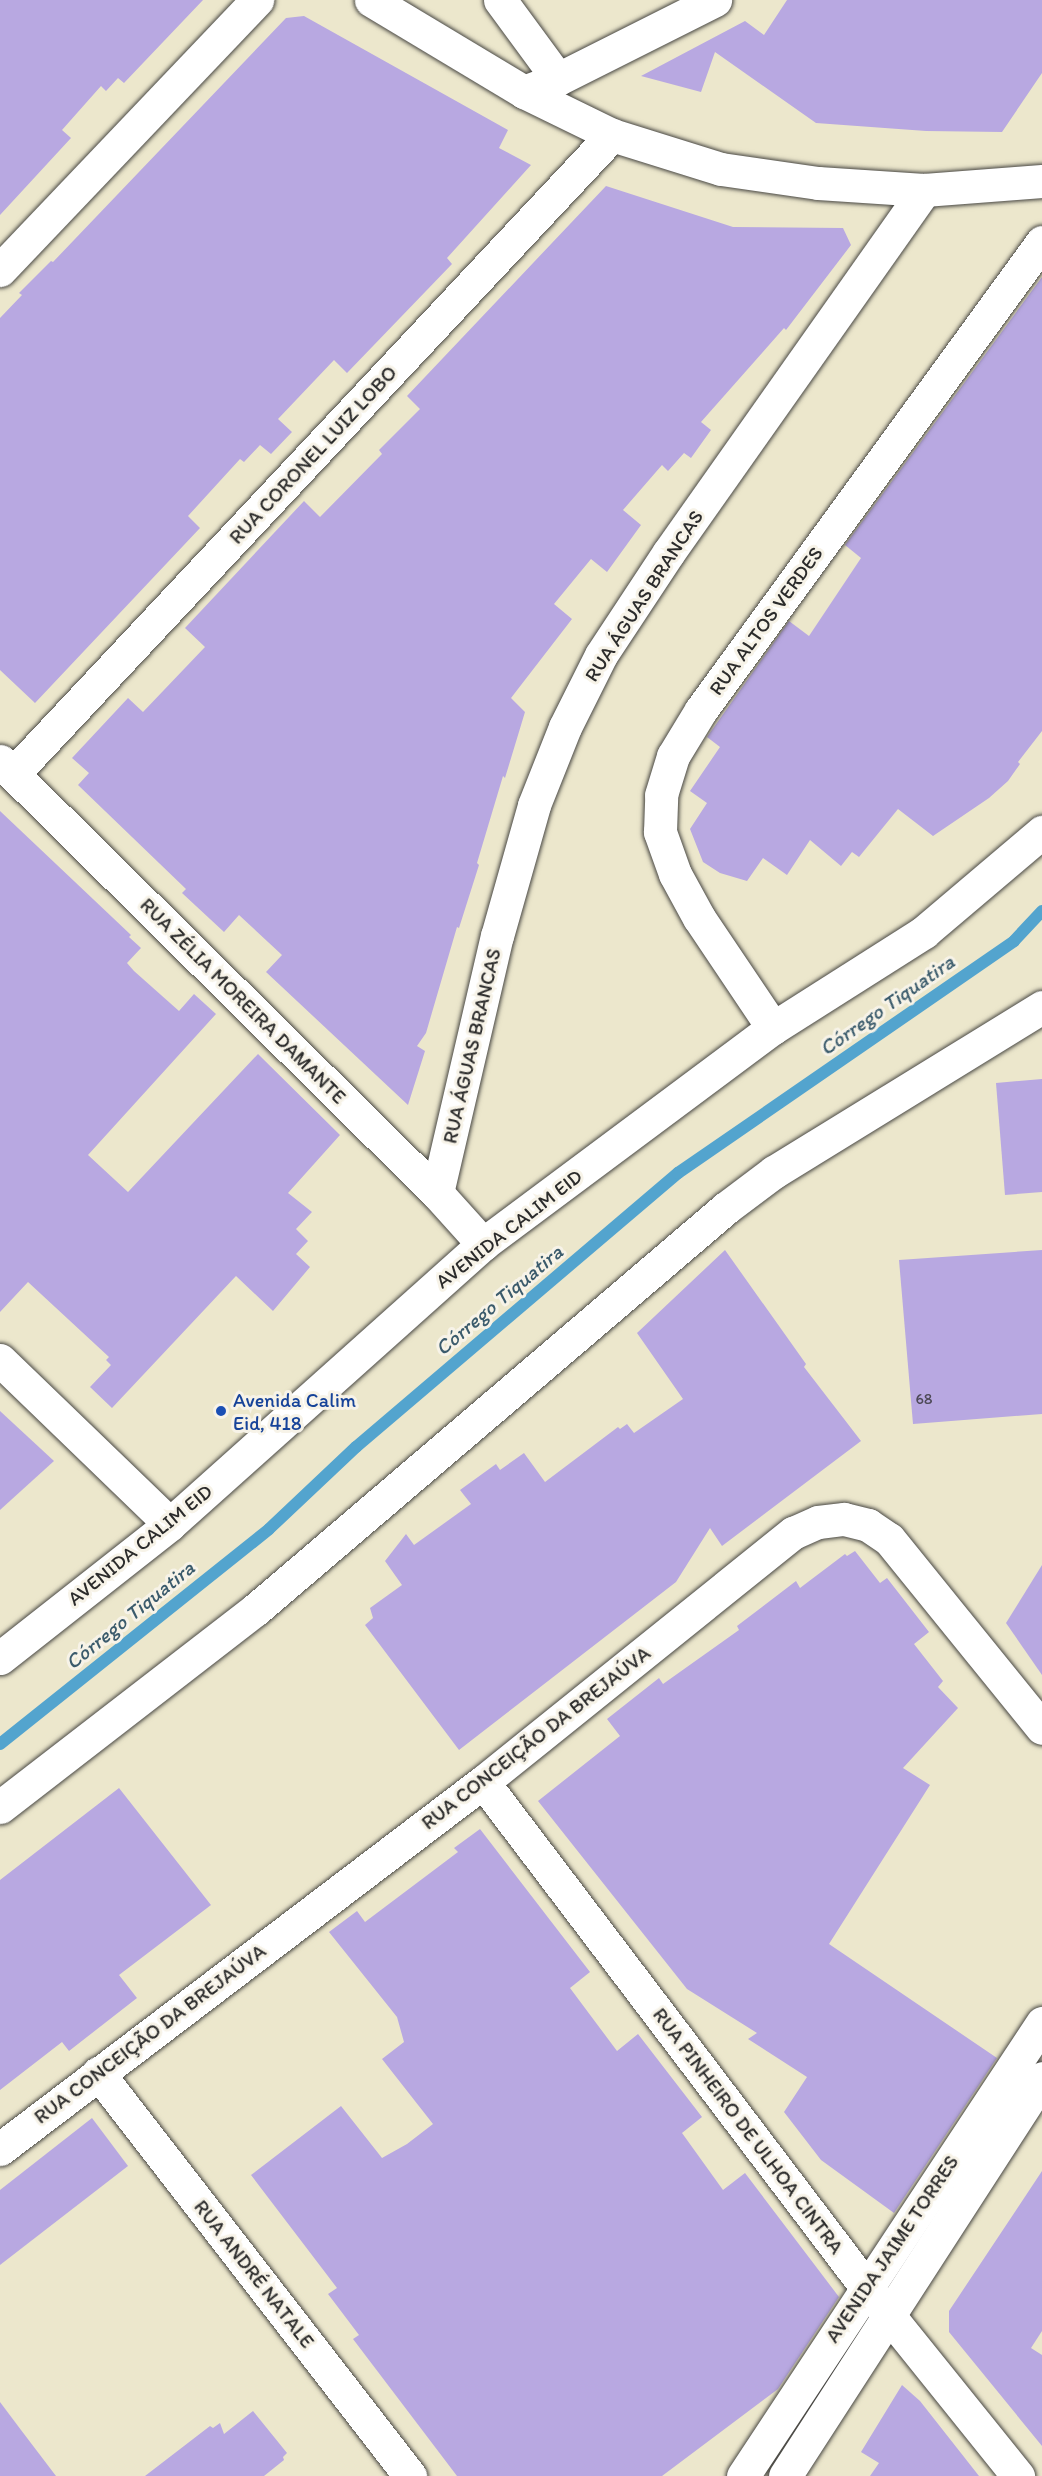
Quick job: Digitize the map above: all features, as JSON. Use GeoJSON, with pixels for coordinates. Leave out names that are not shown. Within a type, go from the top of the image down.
{"type":"FeatureCollection","features":[{"type":"Feature","properties":{"kind":"street"},"geometry":{"type":"LineString","coordinates":[[0,270],[257,0]]}},
{"type":"Feature","properties":{"kind":"street"},"geometry":{"type":"LineString","coordinates":[[371,0],[524,93],[612,135],[721,170],[818,183],[924,190],[1042,182]]}},
{"type":"Feature","properties":{"kind":"street"},"geometry":{"type":"LineString","coordinates":[[500,0],[558,79]]}},
{"type":"Feature","properties":{"kind":"street"},"geometry":{"type":"LineString","coordinates":[[524,93],[558,79],[715,0]]}},
{"type":"Feature","properties":{"kind":"street","name":"RUA CORONEL LUIZ LOBO"},"geometry":{"type":"LineString","coordinates":[[7,767],[612,135]]}},
{"type":"Feature","properties":{"kind":"street","name":"RUA ÁGUAS BRANCAS"},"geometry":{"type":"LineString","coordinates":[[437,1193],[497,936],[534,805],[564,727],[601,655],[669,552],[924,190]]}},
{"type":"Feature","properties":{"kind":"street","name":"RUA ALTOS VERDES"},"geometry":{"type":"LineString","coordinates":[[773,1028],[699,918],[671,864],[660,832],[661,795],[673,756],[701,710],[1042,242]]}},
{"type":"Feature","properties":{"kind":"street","name":"RUA ZÉLIA MOREIRA DAMANTE"},"geometry":{"type":"LineString","coordinates":[[7,767],[437,1193],[483,1244]]}},
{"type":"Feature","properties":{"kind":"street","name":"AVENIDA CALIM EID"},"geometry":{"type":"LineString","coordinates":[[0,1658],[170,1524],[483,1244],[773,1028],[924,932],[1042,832]]}},
{"type":"Feature","properties":{"kind":"street"},"geometry":{"type":"LineString","coordinates":[[0,1807],[255,1610],[726,1208],[774,1172],[1042,1007]]}},
{"type":"Feature","properties":{"kind":"street"},"geometry":{"type":"LineString","coordinates":[[0,1360],[170,1524]]}},
{"type":"Feature","properties":{"kind":"street","name":"RUA CONCEIÇÃO DA BREJAÚVA"},"geometry":{"type":"LineString","coordinates":[[0,2149],[483,1782],[793,1533],[818,1522],[844,1519],[868,1525],[889,1539],[1042,1728]]}},
{"type":"Feature","properties":{"kind":"street","name":"RUA PINHEIRO DE ULHOA CINTRA"},"geometry":{"type":"LineString","coordinates":[[483,1782],[866,2287],[1018,2476]]}},
{"type":"Feature","properties":{"kind":"street","name":"AVENIDA JAIME TORRES"},"geometry":{"type":"LineString","coordinates":[[743,2476],[1042,2023]]}},
{"type":"Feature","properties":{"kind":"street","name":"RUA ANDRÉ NATALE"},"geometry":{"type":"LineString","coordinates":[[98,2073],[410,2476]]}},
{"type":"Feature","properties":{"kind":"street","name":"AVENIDA JAIME TORRES"},"geometry":{"type":"LineString","coordinates":[[785,2476],[1042,2078]]}},
{"type":"Feature","properties":{"kind":"building"},"geometry":{"type":"Polygon","coordinates":[[[0,0],[203,0],[124,83],[118,78],[106,91],[101,86],[62,130],[71,138],[0,215],[0,0]]]}},
{"type":"Feature","properties":{"kind":"building"},"geometry":{"type":"Polygon","coordinates":[[[787,0],[1042,0],[1042,73],[1002,132],[926,131],[816,123],[715,52],[701,92],[641,76],[745,21],[764,35],[787,0]]]}},
{"type":"Feature","properties":{"kind":"building"},"geometry":{"type":"Polygon","coordinates":[[[304,16],[508,130],[499,148],[531,165],[447,258],[452,264],[347,373],[334,360],[278,419],[292,432],[271,454],[260,445],[244,462],[240,459],[188,516],[200,528],[35,703],[0,670],[0,318],[22,295],[19,293],[51,261],[53,262],[286,18],[304,16]]]}},
{"type":"Feature","properties":{"kind":"building"},"geometry":{"type":"Polygon","coordinates":[[[606,186],[733,227],[843,228],[851,245],[786,330],[784,328],[701,422],[711,430],[691,458],[684,453],[668,471],[662,465],[623,510],[641,525],[607,572],[591,559],[554,604],[572,619],[511,698],[525,712],[505,778],[503,776],[477,863],[479,865],[459,928],[457,927],[426,1033],[417,1046],[425,1051],[408,1105],[266,972],[282,955],[239,915],[224,932],[182,893],[186,889],[78,785],[89,773],[72,758],[128,698],[143,712],[205,647],[185,628],[304,501],[320,517],[382,454],[379,450],[420,409],[407,396],[606,186]]]}},
{"type":"Feature","properties":{"kind":"building"},"geometry":{"type":"Polygon","coordinates":[[[1042,277],[1042,731],[1018,762],[1020,764],[1008,781],[989,798],[933,836],[898,809],[859,857],[852,852],[841,866],[810,840],[787,875],[763,858],[747,881],[720,873],[703,862],[690,829],[707,803],[690,791],[720,747],[707,737],[789,621],[809,636],[861,558],[845,545],[1042,277]]]}},
{"type":"Feature","properties":{"kind":"building"},"geometry":{"type":"Polygon","coordinates":[[[0,811],[131,935],[129,937],[141,948],[127,963],[134,971],[179,1011],[194,994],[216,1014],[88,1155],[128,1192],[258,1054],[340,1135],[288,1193],[312,1212],[296,1229],[308,1241],[296,1254],[310,1267],[273,1311],[236,1276],[112,1408],[90,1387],[111,1365],[106,1360],[109,1357],[28,1282],[0,1312],[0,811]]]}},
{"type":"Feature","properties":{"kind":"building"},"geometry":{"type":"Polygon","coordinates":[[[1042,1079],[1042,1192],[1005,1195],[996,1083],[1042,1079]]]}},
{"type":"Feature","properties":{"kind":"building"},"geometry":{"type":"Polygon","coordinates":[[[725,1250],[806,1364],[804,1367],[861,1441],[722,1546],[710,1528],[676,1582],[459,1750],[365,1625],[373,1618],[370,1608],[402,1585],[385,1561],[406,1534],[414,1545],[471,1504],[460,1490],[496,1464],[500,1470],[524,1453],[545,1482],[618,1427],[620,1429],[627,1424],[634,1433],[683,1399],[637,1333],[725,1250]]]}},
{"type":"Feature","properties":{"kind":"building"},"geometry":{"type":"Polygon","coordinates":[[[1042,1250],[1042,1414],[913,1424],[899,1260],[1042,1250]]]}},
{"type":"Feature","properties":{"kind":"building"},"geometry":{"type":"Polygon","coordinates":[[[0,1411],[54,1461],[0,1510],[0,1411]]]}},
{"type":"Feature","properties":{"kind":"building"},"geometry":{"type":"Polygon","coordinates":[[[855,1551],[880,1583],[887,1578],[929,1632],[914,1644],[943,1681],[938,1687],[958,1708],[903,1768],[930,1785],[829,1944],[997,2058],[894,2213],[821,2160],[784,2112],[807,2077],[748,2039],[757,2033],[687,1989],[538,1801],[620,1736],[607,1719],[659,1678],[663,1684],[739,1630],[737,1626],[796,1581],[800,1588],[845,1554],[847,1556],[855,1551]]]}},
{"type":"Feature","properties":{"kind":"building"},"geometry":{"type":"Polygon","coordinates":[[[1042,1565],[1042,1675],[1006,1623],[1042,1565]]]}},
{"type":"Feature","properties":{"kind":"building"},"geometry":{"type":"Polygon","coordinates":[[[119,1788],[211,1905],[119,1975],[137,1998],[69,2051],[62,2042],[0,2090],[0,1880],[119,1788]]]}},
{"type":"Feature","properties":{"kind":"building"},"geometry":{"type":"Polygon","coordinates":[[[480,1829],[590,1972],[570,1988],[617,2051],[638,2034],[702,2117],[682,2133],[723,2190],[745,2173],[839,2297],[778,2389],[662,2476],[457,2476],[353,2339],[359,2335],[328,2294],[337,2288],[251,2175],[341,2106],[382,2158],[407,2144],[433,2124],[382,2059],[404,2042],[397,2017],[329,1932],[357,1911],[365,1922],[458,1852],[454,1848],[480,1829]]]}},
{"type":"Feature","properties":{"kind":"building"},"geometry":{"type":"Polygon","coordinates":[[[92,2118],[128,2166],[0,2265],[0,2190],[92,2118]]]}},
{"type":"Feature","properties":{"kind":"building"},"geometry":{"type":"Polygon","coordinates":[[[1042,2171],[1042,2331],[1031,2348],[1042,2355],[1042,2446],[949,2332],[949,2311],[1042,2171]]]}},
{"type":"Feature","properties":{"kind":"building"},"geometry":{"type":"Polygon","coordinates":[[[902,2385],[920,2401],[979,2476],[870,2476],[879,2463],[861,2452],[902,2385]]]}},
{"type":"Feature","properties":{"kind":"building"},"geometry":{"type":"Polygon","coordinates":[[[0,2402],[21,2430],[56,2476],[0,2476],[0,2402]]]}},
{"type":"Feature","properties":{"kind":"building"},"geometry":{"type":"Polygon","coordinates":[[[253,2411],[287,2453],[283,2457],[284,2460],[264,2476],[145,2476],[210,2426],[213,2428],[220,2423],[224,2434],[253,2411]]]}},
{"type":"Feature","properties":{"kind":"waterway","name":"Córrego Tiquatira"},"geometry":{"type":"LineString","coordinates":[[0,1744],[269,1529],[356,1447],[678,1173],[1014,941],[1042,911]]}},
{"type":"Feature","properties":{"kind":"place","name":"Avenida Calim Eid, 418"},"geometry":{"type":"Point","coordinates":[221,1411]}}]}
